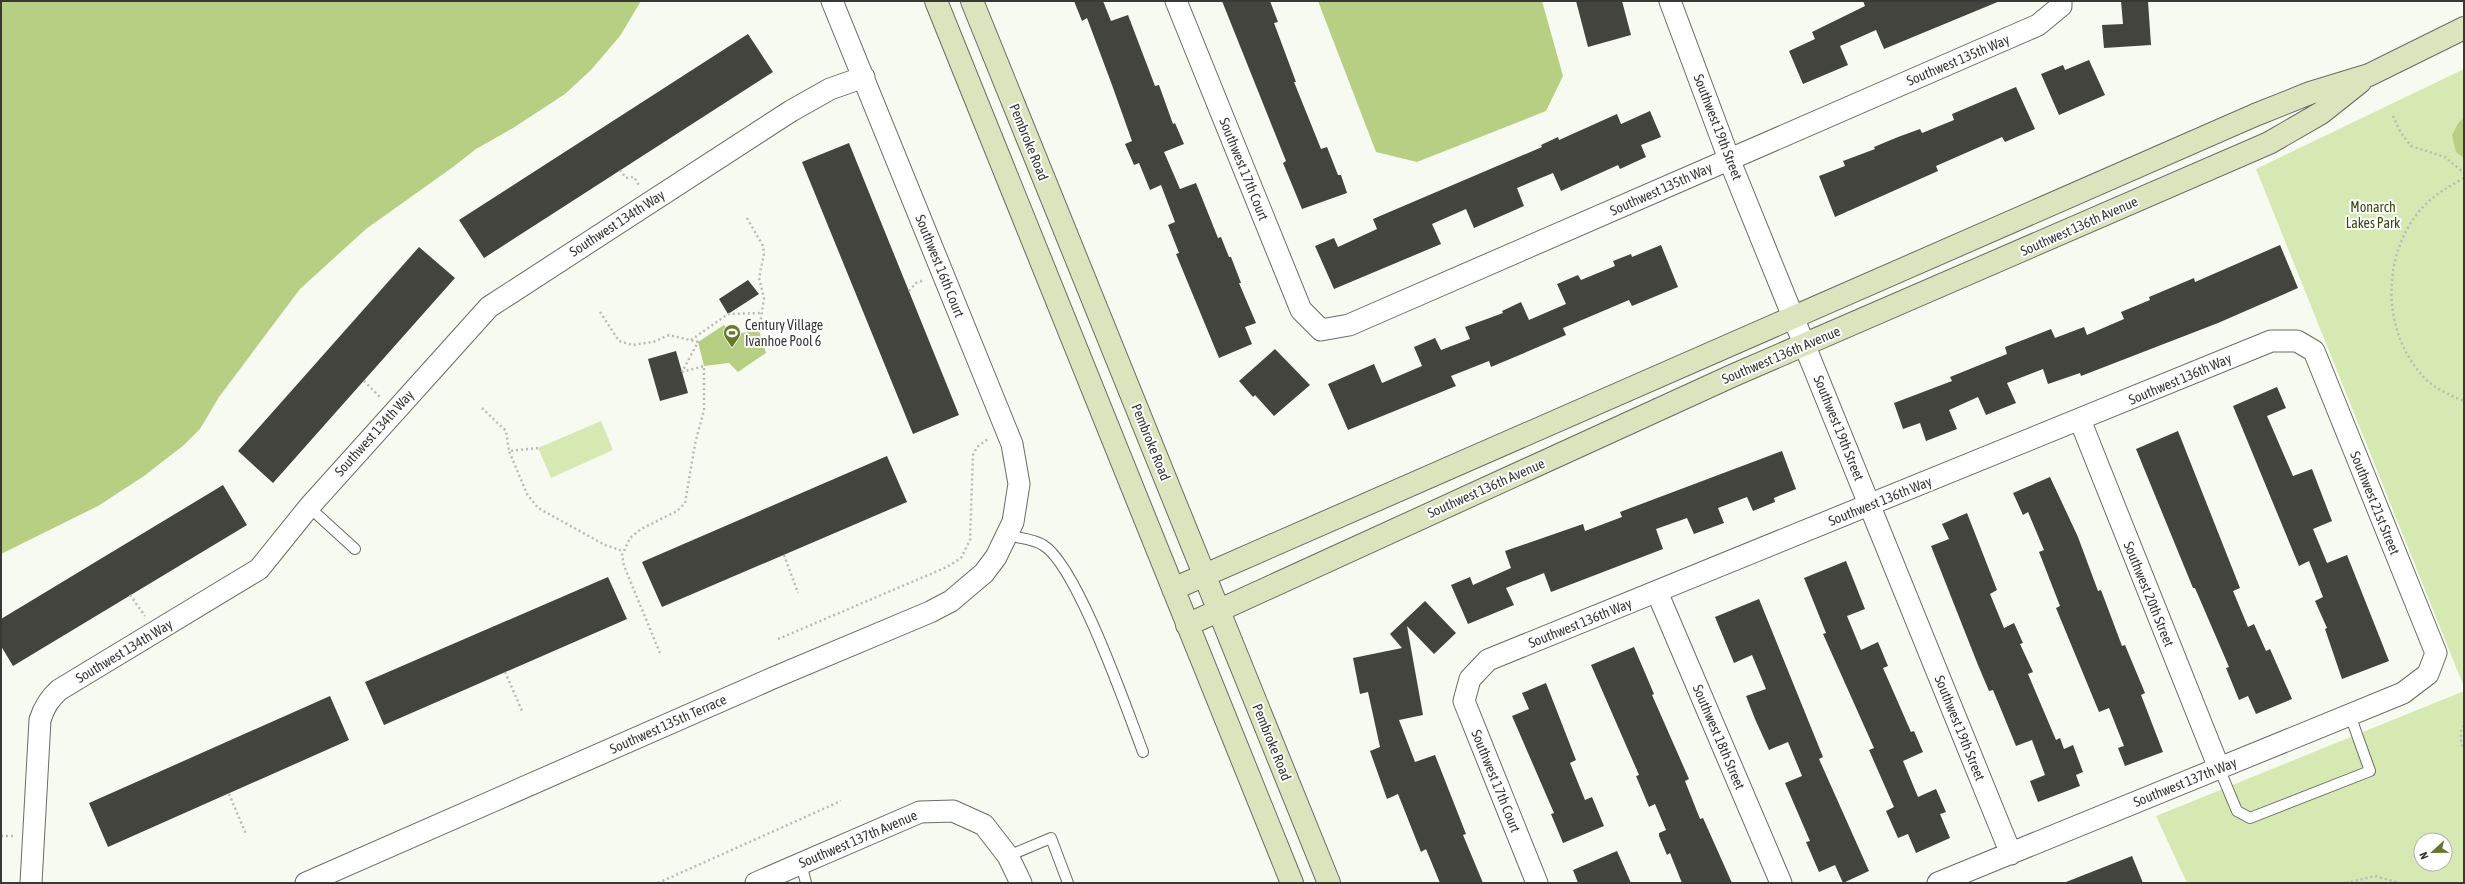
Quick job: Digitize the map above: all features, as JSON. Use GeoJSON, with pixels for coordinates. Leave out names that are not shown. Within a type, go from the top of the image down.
{"type":"FeatureCollection","features":[{"type":"Feature","properties":{"kind":"street","name":"Southwest 16th Court"},"geometry":{"type":"LineString","coordinates":[[832,1],[1012,444],[1020,484],[1013,522],[1008,535]]}},
{"type":"Feature","properties":{"kind":"street"},"geometry":{"type":"LineString","coordinates":[[936,1],[1186,625],[1292,883]]}},
{"type":"Feature","properties":{"kind":"street","name":"Pembroke Road"},"geometry":{"type":"LineString","coordinates":[[972,1],[1220,610],[1328,883]]}},
{"type":"Feature","properties":{"kind":"street","name":"Southwest 17th Court"},"geometry":{"type":"LineString","coordinates":[[1176,1],[1301,310],[1321,330]]}},
{"type":"Feature","properties":{"kind":"street","name":"Southwest 19th Street"},"geometry":{"type":"LineString","coordinates":[[1670,1],[1792,316],[2011,854]]}},
{"type":"Feature","properties":{"kind":"street","name":"Southwest 135th Way"},"geometry":{"type":"LineString","coordinates":[[1321,330],[1349,325],[2038,25],[2061,3]]}},
{"type":"Feature","properties":{"kind":"street","name":"Southwest 136th Avenue"},"geometry":{"type":"LineString","coordinates":[[1172,589],[1361,509],[1792,316],[2255,115],[2310,93],[2369,75],[2464,28]]}},
{"type":"Feature","properties":{"kind":"street","name":"Southwest 136th Avenue"},"geometry":{"type":"LineString","coordinates":[[1186,625],[1363,543],[1805,345],[2269,143],[2321,113],[2369,75]]}},
{"type":"Feature","properties":{"kind":"street","name":"Southwest 134th Way"},"geometry":{"type":"LineString","coordinates":[[31,883],[40,720],[44,708],[59,690],[259,569],[310,507],[394,411],[489,307],[791,111],[830,89],[864,77]]}},
{"type":"Feature","properties":{"kind":"street","name":"Southwest 136th Way"},"geometry":{"type":"LineString","coordinates":[[1470,679],[1488,660],[2271,341],[2297,341]]}},
{"type":"Feature","properties":{"kind":"street","name":"Southwest 21st Street"},"geometry":{"type":"LineString","coordinates":[[2297,341],[2314,351],[2436,653],[2428,674]]}},
{"type":"Feature","properties":{"kind":"street","name":"Southwest 20th Street"},"geometry":{"type":"LineString","coordinates":[[2080,420],[2219,768]]}},
{"type":"Feature","properties":{"kind":"street","name":"Southwest 135th Terrace"},"geometry":{"type":"LineString","coordinates":[[306,883],[773,678],[930,612],[951,601],[984,573],[996,557],[1008,535]]}},
{"type":"Feature","properties":{"kind":"street","name":"Southwest 18th Street"},"geometry":{"type":"LineString","coordinates":[[1657,592],[1781,883]]}},
{"type":"Feature","properties":{"kind":"street","name":"Southwest 137th Way"},"geometry":{"type":"LineString","coordinates":[[1938,883],[2403,694],[2428,674]]}},
{"type":"Feature","properties":{"kind":"street","name":"Southwest 17th Court"},"geometry":{"type":"LineString","coordinates":[[1470,679],[1464,701],[1536,883]]}},
{"type":"Feature","properties":{"kind":"street","name":"Southwest 137th Avenue"},"geometry":{"type":"LineString","coordinates":[[756,883],[804,873],[920,812],[953,811],[984,825],[1008,856]]}},
{"type":"Feature","properties":{"kind":"street"},"geometry":{"type":"LineString","coordinates":[[1008,856],[1021,883]]}},
{"type":"Feature","properties":{"kind":"lane"},"geometry":{"type":"LineString","coordinates":[[310,507],[356,549]]}},
{"type":"Feature","properties":{"kind":"lane"},"geometry":{"type":"LineString","coordinates":[[1008,535],[1043,545],[1068,572],[1099,640],[1143,752]]}},
{"type":"Feature","properties":{"kind":"lane"},"geometry":{"type":"LineString","coordinates":[[2219,768],[2237,811],[2250,818],[2370,772],[2350,715]]}},
{"type":"Feature","properties":{"kind":"lane"},"geometry":{"type":"LineString","coordinates":[[1008,856],[1051,838],[1068,883]]}},
{"type":"Feature","properties":{"kind":"path"},"geometry":{"type":"LineString","coordinates":[[2393,116],[2401,134],[2411,146],[2445,157],[2464,173]]}},
{"type":"Feature","properties":{"kind":"path"},"geometry":{"type":"LineString","coordinates":[[620,170],[626,178],[634,177],[649,203]]}},
{"type":"Feature","properties":{"kind":"path"},"geometry":{"type":"LineString","coordinates":[[2464,178],[2441,191],[2422,209],[2406,233],[2393,262],[2390,289],[2402,342],[2421,375],[2445,393],[2464,402]]}},
{"type":"Feature","properties":{"kind":"path"},"geometry":{"type":"LineString","coordinates":[[747,218],[762,246],[763,264],[759,278],[764,298],[759,331]]}},
{"type":"Feature","properties":{"kind":"path"},"geometry":{"type":"LineString","coordinates":[[600,312],[620,342],[632,345],[646,343],[669,335],[698,342],[682,372],[704,366],[704,410],[695,444],[685,503],[677,511],[641,529],[630,538],[623,551],[624,566],[660,653]]}},
{"type":"Feature","properties":{"kind":"path"},"geometry":{"type":"LineString","coordinates":[[691,340],[728,314],[762,313]]}},
{"type":"Feature","properties":{"kind":"path"},"geometry":{"type":"LineString","coordinates":[[364,381],[394,411]]}},
{"type":"Feature","properties":{"kind":"path"},"geometry":{"type":"LineString","coordinates":[[482,408],[506,431],[509,451],[527,494],[538,508],[605,544],[623,551]]}},
{"type":"Feature","properties":{"kind":"path"},"geometry":{"type":"LineString","coordinates":[[778,639],[947,567],[961,558],[970,540],[973,455],[977,447],[991,438]]}},
{"type":"Feature","properties":{"kind":"path"},"geometry":{"type":"LineString","coordinates":[[509,451],[538,448]]}},
{"type":"Feature","properties":{"kind":"path"},"geometry":{"type":"LineString","coordinates":[[784,554],[798,593]]}},
{"type":"Feature","properties":{"kind":"path"},"geometry":{"type":"LineString","coordinates":[[130,596],[156,632]]}},
{"type":"Feature","properties":{"kind":"path"},"geometry":{"type":"LineString","coordinates":[[505,672],[523,713]]}},
{"type":"Feature","properties":{"kind":"path"},"geometry":{"type":"LineString","coordinates":[[2464,726],[2461,729],[2461,743],[2464,750]]}},
{"type":"Feature","properties":{"kind":"path"},"geometry":{"type":"LineString","coordinates":[[229,794],[246,834]]}},
{"type":"Feature","properties":{"kind":"path"},"geometry":{"type":"LineString","coordinates":[[658,883],[841,801]]}},
{"type":"Feature","properties":{"kind":"path"},"geometry":{"type":"LineString","coordinates":[[2346,883],[2375,876],[2399,883]]}},
{"type":"Feature","properties":{"kind":"green space","name":"Monarch Lakes Park"},"geometry":{"type":"Polygon","coordinates":[[[2464,69],[2464,687],[2256,169],[2464,69]]]}},
{"type":"Feature","properties":{"kind":"green space"},"geometry":{"type":"Polygon","coordinates":[[[601,421],[613,450],[551,478],[538,448],[601,421]]]}},
{"type":"Feature","properties":{"kind":"green space"},"geometry":{"type":"Polygon","coordinates":[[[2464,691],[2464,883],[2187,883],[2156,816],[2464,691]]]}},
{"type":"Feature","properties":{"kind":"shaded area"},"geometry":{"type":"Polygon","coordinates":[[[1,1],[641,1],[620,36],[591,70],[565,94],[513,128],[476,149],[366,229],[300,289],[219,397],[200,429],[184,445],[144,476],[98,506],[1,554],[1,1]]]}},
{"type":"Feature","properties":{"kind":"shaded area"},"geometry":{"type":"Polygon","coordinates":[[[1318,1],[1542,1],[1563,76],[1546,111],[1417,162],[1376,152],[1318,1]]]}},
{"type":"Feature","properties":{"kind":"shaded area"},"geometry":{"type":"Polygon","coordinates":[[[2464,118],[2464,158],[2456,152],[2452,135],[2459,122],[2464,118]]]}},
{"type":"Feature","properties":{"kind":"shaded area","name":"Century Village Ivanhoe Pool 6"},"geometry":{"type":"Polygon","coordinates":[[[724,325],[732,334],[759,331],[766,353],[738,372],[729,363],[704,366],[698,342],[724,325]]]}},
{"type":"Feature","properties":{"kind":"building"},"geometry":{"type":"Polygon","coordinates":[[[1074,1],[1103,1],[1111,21],[1128,15],[1155,86],[1159,85],[1173,124],[1175,123],[1184,144],[1164,152],[1180,189],[1196,183],[1218,238],[1221,237],[1229,257],[1231,257],[1241,283],[1239,283],[1256,323],[1245,327],[1252,344],[1219,358],[1176,254],[1179,253],[1168,225],[1175,222],[1161,185],[1150,190],[1139,163],[1134,165],[1125,144],[1132,141],[1112,85],[1087,18],[1082,21],[1074,1]]]}},
{"type":"Feature","properties":{"kind":"building"},"geometry":{"type":"Polygon","coordinates":[[[1222,1],[1270,1],[1278,22],[1274,23],[1296,82],[1294,82],[1321,149],[1327,147],[1338,175],[1341,175],[1347,193],[1302,209],[1283,163],[1286,161],[1222,1]]]}},
{"type":"Feature","properties":{"kind":"building"},"geometry":{"type":"Polygon","coordinates":[[[1576,1],[1622,1],[1631,35],[1588,47],[1576,1]]]}},
{"type":"Feature","properties":{"kind":"building"},"geometry":{"type":"Polygon","coordinates":[[[1863,1],[2000,1],[1884,49],[1876,30],[1840,46],[1848,65],[1803,84],[1789,51],[1815,39],[1812,32],[1865,6],[1863,1]]]}},
{"type":"Feature","properties":{"kind":"building"},"geometry":{"type":"Polygon","coordinates":[[[2121,1],[2148,1],[2151,45],[2104,48],[2102,25],[2123,24],[2121,1]]]}},
{"type":"Feature","properties":{"kind":"building"},"geometry":{"type":"Polygon","coordinates":[[[748,34],[773,72],[484,258],[459,220],[748,34]]]}},
{"type":"Feature","properties":{"kind":"building"},"geometry":{"type":"Polygon","coordinates":[[[2089,60],[2105,95],[2059,115],[2041,74],[2063,65],[2065,70],[2089,60]]]}},
{"type":"Feature","properties":{"kind":"building"},"geometry":{"type":"Polygon","coordinates":[[[2016,87],[2035,129],[2005,142],[2002,137],[1936,166],[1938,171],[1835,217],[1819,176],[1845,166],[1843,161],[1875,149],[1874,147],[1898,137],[1920,129],[1922,133],[1954,120],[1952,114],[2016,87]]]}},
{"type":"Feature","properties":{"kind":"building"},"geometry":{"type":"Polygon","coordinates":[[[1650,111],[1661,137],[1641,145],[1646,157],[1620,169],[1618,165],[1561,191],[1553,173],[1517,188],[1524,206],[1474,228],[1466,209],[1432,224],[1441,244],[1334,289],[1315,246],[1334,238],[1338,247],[1377,229],[1373,219],[1542,147],[1541,145],[1558,137],[1559,140],[1617,114],[1621,124],[1650,111]]]}},
{"type":"Feature","properties":{"kind":"building"},"geometry":{"type":"Polygon","coordinates":[[[849,143],[959,415],[913,434],[802,162],[849,143]]]}},
{"type":"Feature","properties":{"kind":"building"},"geometry":{"type":"Polygon","coordinates":[[[1661,245],[1678,287],[1632,306],[1629,300],[1563,328],[1566,335],[1491,367],[1489,361],[1451,376],[1456,386],[1348,430],[1328,384],[1374,364],[1382,383],[1422,366],[1414,347],[1435,338],[1441,350],[1470,339],[1465,327],[1503,313],[1502,311],[1521,302],[1529,320],[1566,304],[1557,284],[1578,275],[1581,280],[1615,266],[1613,261],[1631,254],[1632,257],[1661,245]]]}},
{"type":"Feature","properties":{"kind":"building"},"geometry":{"type":"Polygon","coordinates":[[[2280,245],[2298,288],[2218,323],[2081,376],[2080,373],[2048,384],[2043,369],[2007,383],[2016,403],[1986,415],[1978,397],[1949,410],[1957,429],[1926,441],[1920,423],[1903,429],[1894,403],[1952,381],[1950,377],[2007,354],[2005,347],[2051,329],[2055,338],[2084,327],[2087,335],[2124,319],[2121,312],[2150,300],[2149,297],[2194,278],[2195,282],[2280,245]]]}},
{"type":"Feature","properties":{"kind":"building"},"geometry":{"type":"Polygon","coordinates":[[[419,247],[455,278],[273,483],[238,451],[419,247]]]}},
{"type":"Feature","properties":{"kind":"building"},"geometry":{"type":"Polygon","coordinates":[[[748,280],[759,294],[728,314],[719,299],[748,280]]]}},
{"type":"Feature","properties":{"kind":"building"},"geometry":{"type":"Polygon","coordinates":[[[1275,349],[1310,385],[1274,416],[1255,395],[1253,397],[1239,381],[1275,349]]]}},
{"type":"Feature","properties":{"kind":"building"},"geometry":{"type":"Polygon","coordinates":[[[676,351],[688,393],[660,401],[648,359],[676,351]]]}},
{"type":"Feature","properties":{"kind":"building"},"geometry":{"type":"Polygon","coordinates":[[[2277,387],[2286,408],[2267,416],[2293,476],[2312,469],[2332,521],[2313,529],[2327,563],[2347,555],[2389,661],[2342,679],[2325,629],[2327,628],[2315,601],[2323,597],[2309,561],[2299,566],[2233,406],[2277,387]]]}},
{"type":"Feature","properties":{"kind":"building"},"geometry":{"type":"Polygon","coordinates":[[[2178,431],[2240,588],[2233,591],[2248,627],[2254,624],[2266,651],[2270,649],[2292,699],[2256,714],[2248,696],[2239,700],[2226,668],[2229,667],[2195,588],[2193,588],[2136,449],[2178,431]]]}},
{"type":"Feature","properties":{"kind":"building"},"geometry":{"type":"Polygon","coordinates":[[[1782,451],[1796,489],[1774,498],[1775,502],[1753,511],[1747,497],[1718,508],[1724,523],[1694,534],[1687,518],[1656,529],[1663,549],[1551,592],[1544,573],[1506,588],[1514,605],[1468,624],[1451,585],[1470,577],[1473,585],[1511,568],[1505,551],[1583,524],[1585,531],[1622,517],[1620,512],[1782,451]]]}},
{"type":"Feature","properties":{"kind":"building"},"geometry":{"type":"Polygon","coordinates":[[[887,456],[907,502],[662,607],[642,562],[887,456]]]}},
{"type":"Feature","properties":{"kind":"building"},"geometry":{"type":"Polygon","coordinates":[[[2050,477],[2078,537],[2098,591],[2101,590],[2122,646],[2125,645],[2145,693],[2141,695],[2163,752],[2125,766],[2118,748],[2124,746],[2109,708],[2099,712],[2056,608],[2060,606],[2039,552],[2044,550],[2028,512],[2023,515],[2013,493],[2050,477]]]}},
{"type":"Feature","properties":{"kind":"building"},"geometry":{"type":"Polygon","coordinates":[[[223,485],[247,525],[13,666],[1,646],[1,619],[223,485]]]}},
{"type":"Feature","properties":{"kind":"building"},"geometry":{"type":"Polygon","coordinates":[[[1967,513],[1997,590],[1990,594],[2004,628],[2014,623],[2023,643],[2020,644],[2033,672],[2028,674],[2056,740],[2060,738],[2064,749],[2073,745],[2083,772],[2076,775],[2080,786],[2038,802],[2030,781],[2045,775],[2032,740],[2016,746],[1993,690],[1989,691],[1931,546],[1949,539],[1942,524],[1967,513]]]}},
{"type":"Feature","properties":{"kind":"building"},"geometry":{"type":"Polygon","coordinates":[[[1846,561],[1865,609],[1847,616],[1861,650],[1878,642],[1888,666],[1883,668],[1911,732],[1914,731],[1923,752],[1903,761],[1918,797],[1936,789],[1946,812],[1940,814],[1950,838],[1916,853],[1908,834],[1898,838],[1886,811],[1894,807],[1869,750],[1874,748],[1823,634],[1826,633],[1804,578],[1846,561]]]}},
{"type":"Feature","properties":{"kind":"building"},"geometry":{"type":"Polygon","coordinates":[[[608,577],[627,619],[384,725],[365,682],[608,577]]]}},
{"type":"Feature","properties":{"kind":"building"},"geometry":{"type":"Polygon","coordinates":[[[1759,599],[1823,757],[1819,759],[1869,871],[1843,883],[1835,865],[1819,872],[1806,842],[1810,841],[1785,783],[1802,776],[1788,742],[1769,750],[1755,719],[1746,696],[1766,689],[1752,655],[1734,663],[1715,617],[1759,599]]]}},
{"type":"Feature","properties":{"kind":"building"},"geometry":{"type":"Polygon","coordinates":[[[1425,601],[1456,633],[1434,654],[1407,626],[1423,715],[1399,720],[1415,762],[1435,755],[1466,834],[1463,835],[1483,883],[1440,883],[1426,849],[1421,852],[1398,794],[1387,799],[1370,751],[1380,747],[1368,692],[1360,694],[1353,658],[1402,648],[1390,634],[1425,601]]]}},
{"type":"Feature","properties":{"kind":"building"},"geometry":{"type":"Polygon","coordinates":[[[1634,647],[1654,694],[1652,695],[1689,779],[1685,781],[1700,819],[1703,818],[1732,883],[1682,883],[1670,853],[1667,855],[1659,836],[1659,833],[1666,830],[1655,804],[1649,807],[1636,776],[1639,775],[1591,665],[1634,647]]]}},
{"type":"Feature","properties":{"kind":"building"},"geometry":{"type":"Polygon","coordinates":[[[1546,683],[1576,760],[1570,763],[1585,800],[1592,797],[1604,826],[1563,843],[1551,814],[1554,813],[1512,716],[1529,709],[1522,693],[1546,683]]]}},
{"type":"Feature","properties":{"kind":"building"},"geometry":{"type":"Polygon","coordinates":[[[330,696],[349,740],[108,847],[89,803],[330,696]]]}},
{"type":"Feature","properties":{"kind":"building"},"geometry":{"type":"Polygon","coordinates":[[[1617,851],[1631,883],[1578,883],[1573,870],[1617,851]]]}},
{"type":"Feature","properties":{"kind":"building"},"geometry":{"type":"Polygon","coordinates":[[[2132,856],[2143,883],[2066,883],[2066,882],[2132,856]]]}},
{"type":"Feature","properties":{"kind":"place","name":"Century Village Ivanhoe Pool 6"},"geometry":{"type":"Point","coordinates":[732,348]}}]}
